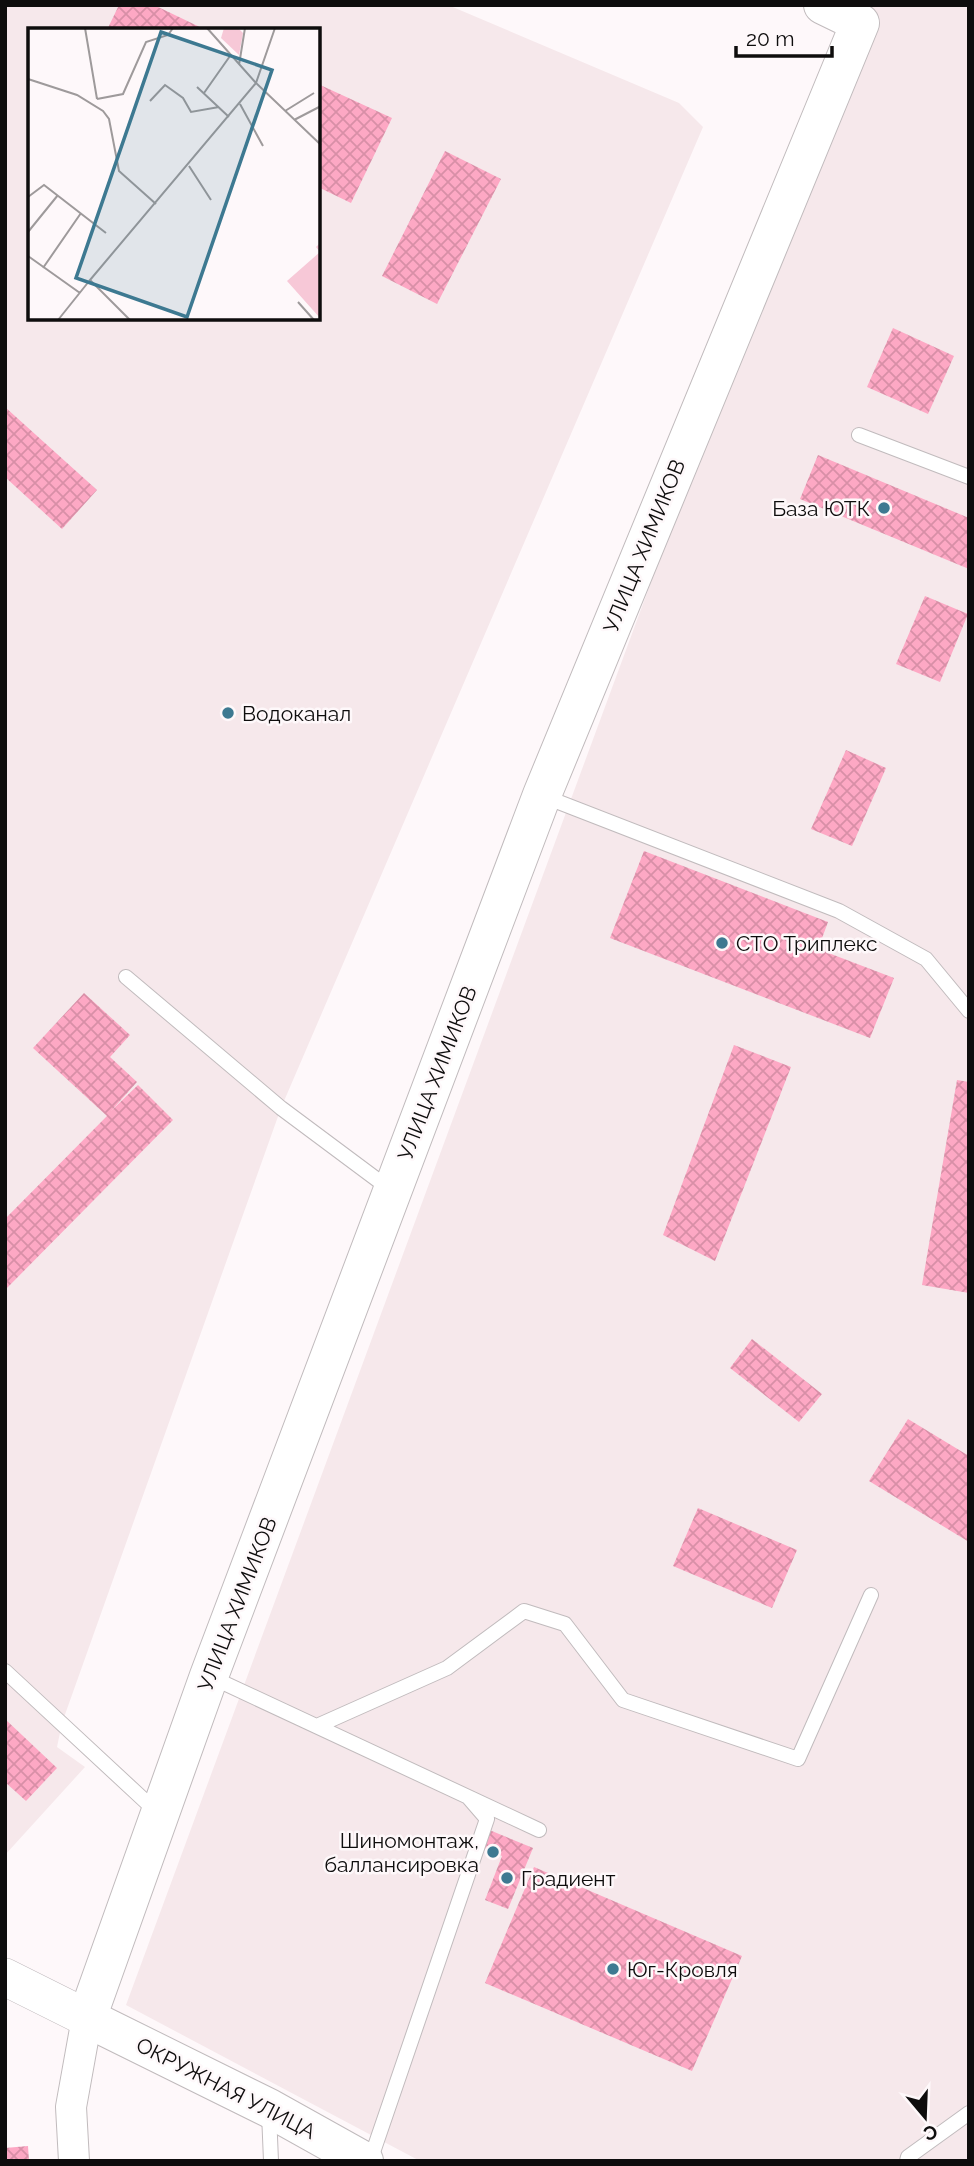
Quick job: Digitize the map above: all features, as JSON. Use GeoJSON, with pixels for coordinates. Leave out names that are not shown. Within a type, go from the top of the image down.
{"type":"FeatureCollection","features":[{"type":"Feature","properties":{"kind":"main road"},"geometry":{"type":"LineString","coordinates":[[823,5],[863,14]]}},
{"type":"Feature","properties":{"kind":"main road","name":"УЛИЦА ХИМИКОВ"},"geometry":{"type":"LineString","coordinates":[[87,2018],[209,1676],[542,795],[863,14]]}},
{"type":"Feature","properties":{"kind":"main road","name":"ОКРУЖНАЯ УЛИЦА"},"geometry":{"type":"LineString","coordinates":[[87,2018],[269,2108],[364,2161]]}},
{"type":"Feature","properties":{"kind":"street"},"geometry":{"type":"LineString","coordinates":[[5,1977],[87,2018]]}},
{"type":"Feature","properties":{"kind":"street","name":"УЛИЦА ХИМИКОВ"},"geometry":{"type":"LineString","coordinates":[[74,2161],[71,2107],[87,2018]]}},
{"type":"Feature","properties":{"kind":"lane"},"geometry":{"type":"LineString","coordinates":[[859,435],[969,477]]}},
{"type":"Feature","properties":{"kind":"lane"},"geometry":{"type":"LineString","coordinates":[[542,795],[839,911],[926,959],[969,1011]]}},
{"type":"Feature","properties":{"kind":"lane"},"geometry":{"type":"LineString","coordinates":[[126,977],[281,1108],[392,1191]]}},
{"type":"Feature","properties":{"kind":"lane"},"geometry":{"type":"LineString","coordinates":[[317,1726],[447,1668],[524,1611],[565,1624],[623,1700],[798,1759],[871,1595]]}},
{"type":"Feature","properties":{"kind":"lane"},"geometry":{"type":"LineString","coordinates":[[5,1671],[159,1814]]}},
{"type":"Feature","properties":{"kind":"lane"},"geometry":{"type":"LineString","coordinates":[[209,1676],[539,1830]]}},
{"type":"Feature","properties":{"kind":"lane"},"geometry":{"type":"LineString","coordinates":[[370,2161],[487,1819],[468,1797]]}},
{"type":"Feature","properties":{"kind":"lane"},"geometry":{"type":"LineString","coordinates":[[269,2108],[271,2161]]}},
{"type":"Feature","properties":{"kind":"lane"},"geometry":{"type":"LineString","coordinates":[[907,2161],[908,2157],[969,2113]]}},
{"type":"Feature","properties":{"kind":"shaded area","name":"Водоканал"},"geometry":{"type":"Polygon","coordinates":[[[5,5],[448,5],[679,103],[703,127],[281,1108],[62,1723],[57,1747],[85,1767],[5,1855],[5,5]]]}},
{"type":"Feature","properties":{"kind":"shaded area"},"geometry":{"type":"Polygon","coordinates":[[[864,5],[969,5],[969,2161],[420,2161],[126,2005],[864,5]]]}},
{"type":"Feature","properties":{"kind":"building"},"geometry":{"type":"Polygon","coordinates":[[[119,5],[154,5],[202,28],[108,28],[119,5]]]}},
{"type":"Feature","properties":{"kind":"building"},"geometry":{"type":"Polygon","coordinates":[[[320,85],[392,118],[351,203],[320,188],[320,85]]]}},
{"type":"Feature","properties":{"kind":"building"},"geometry":{"type":"Polygon","coordinates":[[[445,151],[501,179],[437,304],[382,276],[445,151]]]}},
{"type":"Feature","properties":{"kind":"building"},"geometry":{"type":"Polygon","coordinates":[[[893,328],[954,356],[928,414],[867,387],[893,328]]]}},
{"type":"Feature","properties":{"kind":"building"},"geometry":{"type":"Polygon","coordinates":[[[5,407],[97,490],[62,529],[5,477],[5,407]]]}},
{"type":"Feature","properties":{"kind":"building","name":"База ЮТК"},"geometry":{"type":"Polygon","coordinates":[[[818,455],[969,518],[969,569],[800,499],[818,455]]]}},
{"type":"Feature","properties":{"kind":"building"},"geometry":{"type":"Polygon","coordinates":[[[925,596],[968,614],[940,682],[896,664],[925,596]]]}},
{"type":"Feature","properties":{"kind":"building"},"geometry":{"type":"Polygon","coordinates":[[[846,750],[886,768],[852,846],[811,829],[846,750]]]}},
{"type":"Feature","properties":{"kind":"building","name":"СТО Триплекс"},"geometry":{"type":"Polygon","coordinates":[[[644,851],[828,922],[818,949],[894,978],[870,1038],[610,938],[644,851]]]}},
{"type":"Feature","properties":{"kind":"building"},"geometry":{"type":"Polygon","coordinates":[[[84,993],[130,1035],[110,1057],[137,1082],[111,1111],[138,1085],[173,1120],[5,1290],[5,1219],[107,1116],[33,1048],[84,993]]]}},
{"type":"Feature","properties":{"kind":"building"},"geometry":{"type":"Polygon","coordinates":[[[734,1045],[791,1067],[715,1261],[663,1235],[734,1045]]]}},
{"type":"Feature","properties":{"kind":"building"},"geometry":{"type":"Polygon","coordinates":[[[957,1080],[969,1082],[969,1293],[922,1285],[957,1080]]]}},
{"type":"Feature","properties":{"kind":"building"},"geometry":{"type":"Polygon","coordinates":[[[752,1339],[822,1394],[799,1422],[730,1368],[752,1339]]]}},
{"type":"Feature","properties":{"kind":"building"},"geometry":{"type":"Polygon","coordinates":[[[908,1419],[969,1456],[969,1542],[869,1481],[908,1419]]]}},
{"type":"Feature","properties":{"kind":"building"},"geometry":{"type":"Polygon","coordinates":[[[698,1508],[797,1550],[772,1608],[673,1566],[698,1508]]]}},
{"type":"Feature","properties":{"kind":"building"},"geometry":{"type":"Polygon","coordinates":[[[5,1719],[57,1768],[26,1801],[5,1782],[5,1719]]]}},
{"type":"Feature","properties":{"kind":"building","name":"Градиент"},"geometry":{"type":"Polygon","coordinates":[[[487,1829],[533,1848],[508,1909],[485,1900],[502,1856],[481,1847],[487,1829]]]}},
{"type":"Feature","properties":{"kind":"building","name":"Юг-Кровля"},"geometry":{"type":"Polygon","coordinates":[[[534,1867],[742,1956],[692,2071],[485,1983],[534,1867]]]}},
{"type":"Feature","properties":{"kind":"building"},"geometry":{"type":"Polygon","coordinates":[[[28,2146],[29,2161],[5,2161],[5,2148],[28,2146]]]}},
{"type":"Feature","properties":{"kind":"place","name":"База ЮТК"},"geometry":{"type":"Point","coordinates":[884,508]}},
{"type":"Feature","properties":{"kind":"place","name":"Водоканал"},"geometry":{"type":"Point","coordinates":[228,713]}},
{"type":"Feature","properties":{"kind":"place","name":"СТО Триплекс"},"geometry":{"type":"Point","coordinates":[722,943]}},
{"type":"Feature","properties":{"kind":"place","name":"Шиномонтаж, баллансировка"},"geometry":{"type":"Point","coordinates":[493,1852]}},
{"type":"Feature","properties":{"kind":"place","name":"Градиент"},"geometry":{"type":"Point","coordinates":[507,1878]}},
{"type":"Feature","properties":{"kind":"place","name":"Юг-Кровля"},"geometry":{"type":"Point","coordinates":[613,1969]}}]}
